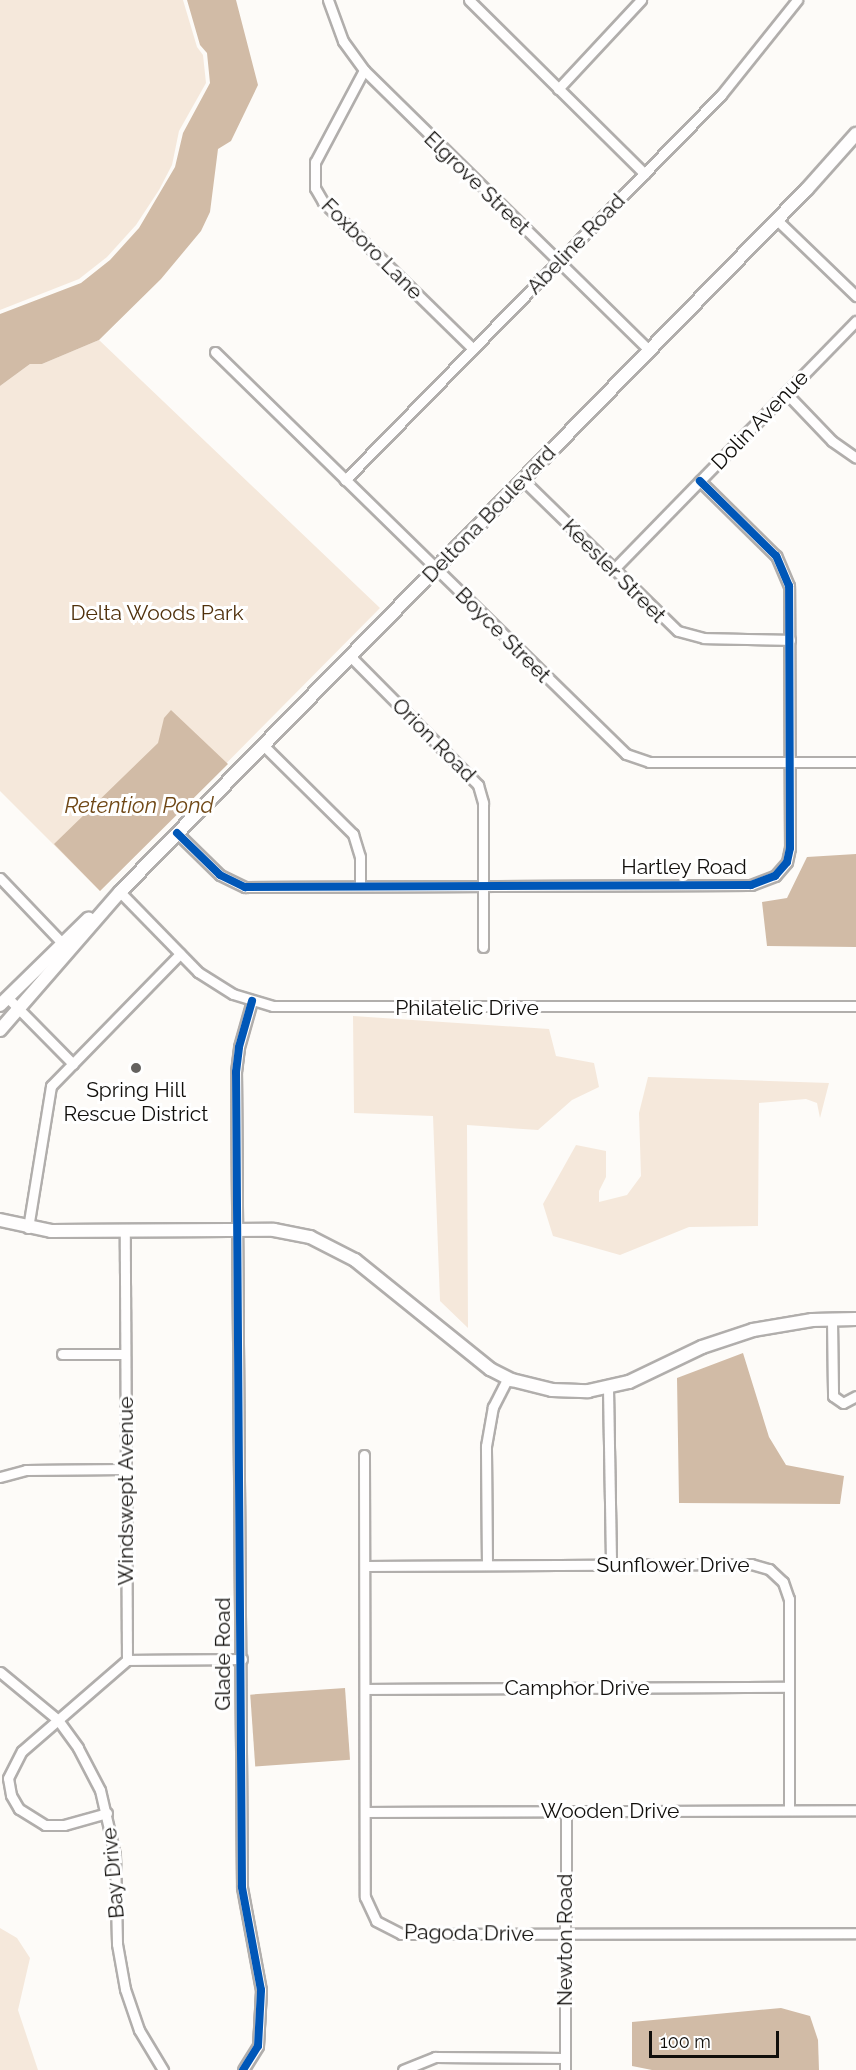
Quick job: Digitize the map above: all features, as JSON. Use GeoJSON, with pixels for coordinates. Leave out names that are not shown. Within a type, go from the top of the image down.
{"type":"FeatureCollection","features":[{"type":"Feature","properties":{"kind":"main road","name":"Deltona Boulevard"},"geometry":{"type":"LineString","coordinates":[[4,1001],[120,892],[777,220],[856,134]]}},
{"type":"Feature","properties":{"kind":"main road","name":"Deltona Boulevard"},"geometry":{"type":"LineString","coordinates":[[0,1030],[20,1009],[65,946]]}},
{"type":"Feature","properties":{"kind":"main road"},"geometry":{"type":"LineString","coordinates":[[0,1220],[28,1228],[125,1231],[239,1230],[293,1233],[342,1251],[474,1359],[508,1378],[552,1390],[608,1388],[647,1375],[730,1336],[784,1323],[856,1320]]}},
{"type":"Feature","properties":{"kind":"street","name":"Elgrove Street"},"geometry":{"type":"LineString","coordinates":[[328,0],[343,41],[364,70],[650,350]]}},
{"type":"Feature","properties":{"kind":"street"},"geometry":{"type":"LineString","coordinates":[[469,0],[645,174]]}},
{"type":"Feature","properties":{"kind":"street"},"geometry":{"type":"LineString","coordinates":[[558,88],[641,0]]}},
{"type":"Feature","properties":{"kind":"street","name":"Abeline Road"},"geometry":{"type":"LineString","coordinates":[[345,480],[746,69],[797,0]]}},
{"type":"Feature","properties":{"kind":"street","name":"Foxboro Lane"},"geometry":{"type":"LineString","coordinates":[[364,70],[315,162],[315,188],[323,202],[473,349]]}},
{"type":"Feature","properties":{"kind":"street"},"geometry":{"type":"LineString","coordinates":[[777,220],[856,296]]}},
{"type":"Feature","properties":{"kind":"street","name":"Dolin Avenue"},"geometry":{"type":"LineString","coordinates":[[613,570],[856,321]]}},
{"type":"Feature","properties":{"kind":"street","name":"Boyce Street"},"geometry":{"type":"LineString","coordinates":[[215,352],[626,754],[649,762],[856,762]]}},
{"type":"Feature","properties":{"kind":"street"},"geometry":{"type":"LineString","coordinates":[[786,393],[832,441],[856,458]]}},
{"type":"Feature","properties":{"kind":"street","name":"Keesler Street"},"geometry":{"type":"LineString","coordinates":[[523,480],[667,624],[691,636],[790,640]]}},
{"type":"Feature","properties":{"kind":"street","name":"Hartley Road"},"geometry":{"type":"LineString","coordinates":[[177,833],[220,875],[236,885],[751,885],[767,881],[782,870],[789,855],[789,586],[782,564],[700,481]]}},
{"type":"Feature","properties":{"kind":"street","name":"Orion Road"},"geometry":{"type":"LineString","coordinates":[[350,656],[478,784],[483,803],[483,947]]}},
{"type":"Feature","properties":{"kind":"street"},"geometry":{"type":"LineString","coordinates":[[263,745],[353,834],[360,857],[360,886]]}},
{"type":"Feature","properties":{"kind":"street"},"geometry":{"type":"LineString","coordinates":[[0,878],[65,946]]}},
{"type":"Feature","properties":{"kind":"street"},"geometry":{"type":"LineString","coordinates":[[0,894],[8,885]]}},
{"type":"Feature","properties":{"kind":"street","name":"Philatelic Drive"},"geometry":{"type":"LineString","coordinates":[[120,892],[180,954],[215,984],[252,1001],[292,1008],[856,1006]]}},
{"type":"Feature","properties":{"kind":"street"},"geometry":{"type":"LineString","coordinates":[[28,1228],[51,1086],[180,954]]}},
{"type":"Feature","properties":{"kind":"street"},"geometry":{"type":"LineString","coordinates":[[4,1001],[20,1009],[73,1064]]}},
{"type":"Feature","properties":{"kind":"street","name":"Glade Road"},"geometry":{"type":"LineString","coordinates":[[243,2070],[258,2046],[261,1990],[242,1887],[237,1066],[252,1001]]}},
{"type":"Feature","properties":{"kind":"street","name":"Windswept Avenue"},"geometry":{"type":"LineString","coordinates":[[125,1231],[126,1660]]}},
{"type":"Feature","properties":{"kind":"street"},"geometry":{"type":"LineString","coordinates":[[832,1320],[833,1396],[843,1403],[856,1396]]}},
{"type":"Feature","properties":{"kind":"street"},"geometry":{"type":"LineString","coordinates":[[62,1354],[125,1354]]}},
{"type":"Feature","properties":{"kind":"street"},"geometry":{"type":"LineString","coordinates":[[487,1565],[486,1446],[493,1407],[508,1378]]}},
{"type":"Feature","properties":{"kind":"street"},"geometry":{"type":"LineString","coordinates":[[608,1388],[611,1564]]}},
{"type":"Feature","properties":{"kind":"street","name":"Pagoda Drive"},"geometry":{"type":"LineString","coordinates":[[364,1455],[365,1897],[371,1915],[383,1927],[401,1934],[856,1933]]}},
{"type":"Feature","properties":{"kind":"street"},"geometry":{"type":"LineString","coordinates":[[0,1477],[26,1470],[126,1469]]}},
{"type":"Feature","properties":{"kind":"street","name":"Sunflower Drive"},"geometry":{"type":"LineString","coordinates":[[364,1566],[751,1564],[769,1569],[783,1582],[789,1599],[789,1810]]}},
{"type":"Feature","properties":{"kind":"street"},"geometry":{"type":"LineString","coordinates":[[107,1813],[54,1826],[34,1821],[15,1803],[8,1778],[14,1760],[126,1660],[242,1659]]}},
{"type":"Feature","properties":{"kind":"street","name":"Bay Drive"},"geometry":{"type":"LineString","coordinates":[[0,1672],[58,1720],[90,1768],[107,1813],[115,1855],[122,1978],[139,2030],[163,2070]]}},
{"type":"Feature","properties":{"kind":"street","name":"Camphor Drive"},"geometry":{"type":"LineString","coordinates":[[365,1689],[789,1687]]}},
{"type":"Feature","properties":{"kind":"street","name":"Wooden Drive"},"geometry":{"type":"LineString","coordinates":[[365,1812],[856,1810]]}},
{"type":"Feature","properties":{"kind":"street","name":"Newton Road"},"geometry":{"type":"LineString","coordinates":[[565,2070],[566,1811]]}},
{"type":"Feature","properties":{"kind":"street"},"geometry":{"type":"LineString","coordinates":[[403,2070],[435,2057],[565,2058]]}},
{"type":"Feature","properties":{"kind":"green space"},"geometry":{"type":"Polygon","coordinates":[[[0,0],[183,0],[197,47],[203,55],[206,83],[179,131],[172,165],[159,190],[136,225],[107,257],[79,279],[0,310],[0,0]]]}},
{"type":"Feature","properties":{"kind":"green space","name":"Delta Woods Park"},"geometry":{"type":"Polygon","coordinates":[[[99,340],[380,608],[100,891],[0,791],[0,386],[30,364],[42,364],[99,340]]]}},
{"type":"Feature","properties":{"kind":"green space"},"geometry":{"type":"Polygon","coordinates":[[[353,1016],[549,1029],[556,1056],[594,1063],[599,1087],[572,1100],[538,1130],[467,1125],[468,1328],[440,1301],[433,1116],[354,1113],[353,1016]]]}},
{"type":"Feature","properties":{"kind":"green space"},"geometry":{"type":"Polygon","coordinates":[[[648,1077],[829,1083],[820,1118],[817,1103],[806,1099],[759,1103],[758,1226],[689,1227],[620,1255],[553,1236],[543,1204],[576,1145],[606,1151],[606,1177],[599,1191],[599,1202],[627,1195],[641,1176],[639,1113],[648,1077]]]}},
{"type":"Feature","properties":{"kind":"green space"},"geometry":{"type":"Polygon","coordinates":[[[0,1928],[17,1938],[30,1958],[18,2010],[38,2070],[0,2070],[0,1928]]]}},
{"type":"Feature","properties":{"kind":"water"},"geometry":{"type":"Polygon","coordinates":[[[187,0],[236,0],[258,85],[231,141],[218,149],[210,212],[201,231],[161,279],[99,340],[42,364],[30,364],[0,386],[0,314],[81,283],[110,260],[139,228],[175,167],[183,133],[210,83],[207,53],[200,45],[187,0]]]}},
{"type":"Feature","properties":{"kind":"water","name":"Retention Pond"},"geometry":{"type":"Polygon","coordinates":[[[171,710],[228,764],[100,891],[54,844],[158,743],[164,718],[171,710]]]}},
{"type":"Feature","properties":{"kind":"water"},"geometry":{"type":"Polygon","coordinates":[[[856,854],[856,947],[767,946],[762,902],[787,898],[807,857],[856,854]]]}},
{"type":"Feature","properties":{"kind":"water"},"geometry":{"type":"Polygon","coordinates":[[[743,1353],[769,1437],[786,1465],[844,1476],[840,1504],[679,1503],[677,1378],[743,1353]]]}},
{"type":"Feature","properties":{"kind":"water"},"geometry":{"type":"Polygon","coordinates":[[[345,1688],[350,1760],[255,1766],[250,1695],[345,1688]]]}},
{"type":"Feature","properties":{"kind":"water"},"geometry":{"type":"Polygon","coordinates":[[[781,2008],[810,2016],[818,2040],[819,2070],[652,2070],[632,2066],[632,2022],[781,2008]]]}},
{"type":"Feature","properties":{"kind":"cycle path"},"geometry":{"type":"LineString","coordinates":[[177,833],[220,875],[245,887],[751,885],[775,876],[787,862],[790,848],[789,586],[776,556],[700,481]]}},
{"type":"Feature","properties":{"kind":"cycle path"},"geometry":{"type":"LineString","coordinates":[[243,2070],[258,2046],[261,1990],[242,1887],[236,1072],[239,1047],[252,1001]]}},
{"type":"Feature","properties":{"kind":"place","name":"Spring Hill Rescue District"},"geometry":{"type":"Point","coordinates":[136,1068]}}]}
